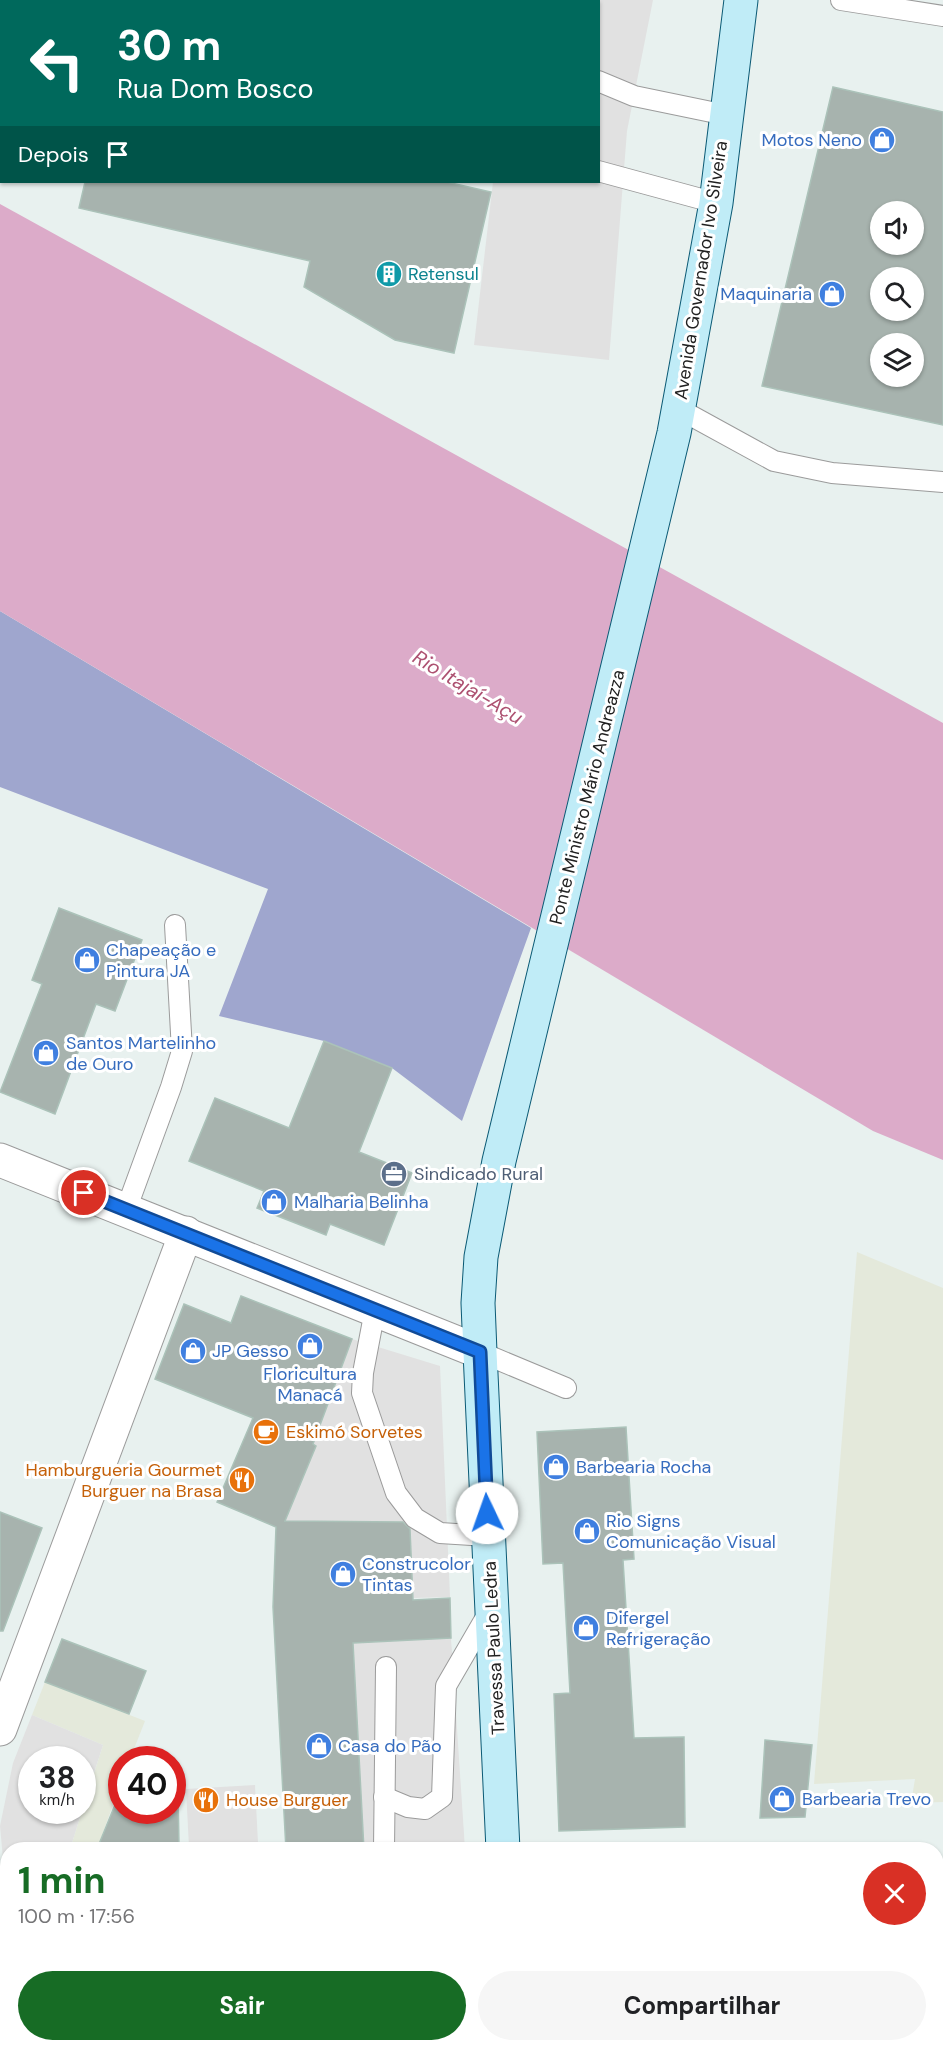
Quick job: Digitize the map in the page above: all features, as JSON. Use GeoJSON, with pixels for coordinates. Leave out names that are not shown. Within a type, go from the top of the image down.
{"type":"FeatureCollection","features":[{"type":"Feature","properties":{"kind":"street","name":"Avenida Governador Ivo Silveira"},"geometry":{"type":"LineString","coordinates":[[676,421],[716,203],[741,0]]}},
{"type":"Feature","properties":{"kind":"street","name":"Ponte Ministro Mário Andreazza"},"geometry":{"type":"LineString","coordinates":[[499,1161],[676,421]]}},
{"type":"Feature","properties":{"kind":"street"},"geometry":{"type":"LineString","coordinates":[[0,1160],[480,1352]]}},
{"type":"Feature","properties":{"kind":"street","name":"Travessa Paulo Ledra"},"geometry":{"type":"LineString","coordinates":[[499,1161],[481,1257],[478,1303],[503,1842]]}},
{"type":"Feature","properties":{"kind":"street"},"geometry":{"type":"LineString","coordinates":[[0,1728],[186,1233]]}},
{"type":"Feature","properties":{"kind":"lane"},"geometry":{"type":"LineString","coordinates":[[841,0],[943,16]]}},
{"type":"Feature","properties":{"kind":"lane"},"geometry":{"type":"LineString","coordinates":[[600,82],[634,96],[726,115]]}},
{"type":"Feature","properties":{"kind":"lane"},"geometry":{"type":"LineString","coordinates":[[600,172],[716,203]]}},
{"type":"Feature","properties":{"kind":"lane"},"geometry":{"type":"LineString","coordinates":[[676,421],[774,461],[832,473],[943,482]]}},
{"type":"Feature","properties":{"kind":"lane"},"geometry":{"type":"LineString","coordinates":[[126,1210],[182,1051],[175,925]]}},
{"type":"Feature","properties":{"kind":"lane"},"geometry":{"type":"LineString","coordinates":[[375,1310],[363,1373],[362,1393],[396,1493],[415,1518],[441,1533],[489,1536]]}},
{"type":"Feature","properties":{"kind":"lane"},"geometry":{"type":"LineString","coordinates":[[480,1352],[566,1388]]}},
{"type":"Feature","properties":{"kind":"lane"},"geometry":{"type":"LineString","coordinates":[[384,1797],[408,1807],[425,1809],[442,1797],[446,1686],[492,1607]]}},
{"type":"Feature","properties":{"kind":"lane"},"geometry":{"type":"LineString","coordinates":[[384,1842],[386,1667]]}},
{"type":"Feature","properties":{"kind":"shaded area"},"geometry":{"type":"Polygon","coordinates":[[[600,0],[653,0],[627,131],[609,360],[474,345],[493,183],[600,183],[600,0]]]}},
{"type":"Feature","properties":{"kind":"shaded area"},"geometry":{"type":"Polygon","coordinates":[[[0,611],[531,928],[462,1121],[392,1068],[324,1041],[219,1016],[268,889],[0,787],[0,611]]]}},
{"type":"Feature","properties":{"kind":"shaded area"},"geometry":{"type":"Polygon","coordinates":[[[857,1252],[943,1288],[943,1802],[911,1803],[915,1779],[814,1784],[857,1252]]]}},
{"type":"Feature","properties":{"kind":"shaded area"},"geometry":{"type":"Polygon","coordinates":[[[352,1339],[440,1366],[450,1597],[413,1598],[409,1522],[342,1521],[281,1529],[316,1446],[313,1444],[352,1339]]]}},
{"type":"Feature","properties":{"kind":"shaded area"},"geometry":{"type":"Polygon","coordinates":[[[451,1638],[465,1842],[364,1842],[353,1643],[451,1638]]]}},
{"type":"Feature","properties":{"kind":"shaded area"},"geometry":{"type":"Polygon","coordinates":[[[45,1682],[145,1721],[135,1746],[108,1746],[108,1819],[100,1842],[72,1842],[78,1824],[96,1824],[96,1767],[103,1745],[32,1715],[45,1682]]]}},
{"type":"Feature","properties":{"kind":"shaded area"},"geometry":{"type":"Polygon","coordinates":[[[32,1715],[103,1745],[96,1767],[96,1746],[20,1746],[32,1715]]]}},
{"type":"Feature","properties":{"kind":"shaded area"},"geometry":{"type":"Polygon","coordinates":[[[18,1750],[18,1824],[78,1824],[72,1842],[1,1842],[0,1826],[13,1763],[18,1750]]]}},
{"type":"Feature","properties":{"kind":"shaded area"},"geometry":{"type":"Polygon","coordinates":[[[255,1785],[258,1842],[189,1842],[186,1789],[255,1785]]]}},
{"type":"Feature","properties":{"kind":"water","name":"Rio Itajaí-Açu"},"geometry":{"type":"Polygon","coordinates":[[[0,204],[943,723],[943,1160],[873,1131],[0,611],[0,204]]]}},
{"type":"Feature","properties":{"kind":"building","name":"Maquinaria"},"geometry":{"type":"Polygon","coordinates":[[[833,87],[943,112],[943,425],[762,386],[833,87]]]}},
{"type":"Feature","properties":{"kind":"building","name":"Retensul"},"geometry":{"type":"Polygon","coordinates":[[[85,183],[451,183],[491,192],[454,353],[395,340],[304,287],[310,261],[79,208],[85,183]]]}},
{"type":"Feature","properties":{"kind":"building"},"geometry":{"type":"Polygon","coordinates":[[[59,908],[142,940],[115,1011],[96,1004],[55,1114],[0,1092],[42,984],[32,980],[59,908]]]}},
{"type":"Feature","properties":{"kind":"building"},"geometry":{"type":"Polygon","coordinates":[[[324,1041],[392,1068],[359,1152],[412,1173],[384,1245],[330,1224],[326,1235],[257,1208],[264,1191],[189,1161],[215,1098],[289,1128],[324,1041]]]}},
{"type":"Feature","properties":{"kind":"building"},"geometry":{"type":"Polygon","coordinates":[[[241,1296],[352,1339],[313,1444],[316,1446],[285,1521],[403,1522],[410,1529],[413,1600],[450,1598],[451,1638],[353,1643],[364,1842],[286,1842],[273,1607],[276,1527],[217,1502],[253,1418],[155,1379],[184,1304],[231,1323],[241,1296]]]}},
{"type":"Feature","properties":{"kind":"building"},"geometry":{"type":"Polygon","coordinates":[[[626,1427],[634,1559],[623,1560],[634,1738],[684,1737],[685,1827],[559,1831],[554,1694],[570,1693],[563,1563],[543,1564],[537,1432],[626,1427]]]}},
{"type":"Feature","properties":{"kind":"building"},"geometry":{"type":"Polygon","coordinates":[[[0,1512],[42,1528],[3,1631],[0,1631],[0,1512]]]}},
{"type":"Feature","properties":{"kind":"building"},"geometry":{"type":"Polygon","coordinates":[[[62,1639],[146,1671],[129,1714],[45,1682],[62,1639]]]}},
{"type":"Feature","properties":{"kind":"building"},"geometry":{"type":"Polygon","coordinates":[[[765,1740],[812,1745],[805,1817],[760,1818],[765,1740]]]}},
{"type":"Feature","properties":{"kind":"building"},"geometry":{"type":"Polygon","coordinates":[[[108,1822],[108,1824],[179,1824],[179,1842],[100,1842],[108,1822]]]}},
{"type":"Feature","properties":{"kind":"place","name":"Motos Neno"},"geometry":{"type":"Point","coordinates":[882,140]}},
{"type":"Feature","properties":{"kind":"place","name":"Retensul"},"geometry":{"type":"Point","coordinates":[389,274]}},
{"type":"Feature","properties":{"kind":"place","name":"Maquinaria"},"geometry":{"type":"Point","coordinates":[832,294]}},
{"type":"Feature","properties":{"kind":"place","name":"Chapeação e Pintura JA"},"geometry":{"type":"Point","coordinates":[87,960]}},
{"type":"Feature","properties":{"kind":"place","name":"Santos Martelinho de Ouro"},"geometry":{"type":"Point","coordinates":[46,1053]}},
{"type":"Feature","properties":{"kind":"place","name":"Sindicado Rural"},"geometry":{"type":"Point","coordinates":[394,1174]}},
{"type":"Feature","properties":{"kind":"place","name":"Malharia Belinha"},"geometry":{"type":"Point","coordinates":[274,1202]}},
{"type":"Feature","properties":{"kind":"place","name":"Floricultura Manacá"},"geometry":{"type":"Point","coordinates":[310,1346]}},
{"type":"Feature","properties":{"kind":"place","name":"JP Gesso"},"geometry":{"type":"Point","coordinates":[193,1351]}},
{"type":"Feature","properties":{"kind":"place","name":"Eskimó Sorvetes"},"geometry":{"type":"Point","coordinates":[266,1432]}},
{"type":"Feature","properties":{"kind":"place","name":"Barbearia Rocha"},"geometry":{"type":"Point","coordinates":[556,1467]}},
{"type":"Feature","properties":{"kind":"place","name":"Hamburgueria Gourmet Burguer na Brasa"},"geometry":{"type":"Point","coordinates":[242,1480]}},
{"type":"Feature","properties":{"kind":"place","name":"Rio Signs Comunicação Visual"},"geometry":{"type":"Point","coordinates":[587,1531]}},
{"type":"Feature","properties":{"kind":"place","name":"Construcolor Tintas"},"geometry":{"type":"Point","coordinates":[343,1574]}},
{"type":"Feature","properties":{"kind":"place","name":"Difergel Refrigeração"},"geometry":{"type":"Point","coordinates":[586,1628]}},
{"type":"Feature","properties":{"kind":"place","name":"Casa do Pão"},"geometry":{"type":"Point","coordinates":[319,1746]}},
{"type":"Feature","properties":{"kind":"place","name":"Barbearia Trevo"},"geometry":{"type":"Point","coordinates":[782,1799]}},
{"type":"Feature","properties":{"kind":"place","name":"House Burguer"},"geometry":{"type":"Point","coordinates":[206,1800]}},
{"type":"Feature","properties":{"kind":"route"},"geometry":{"type":"LineString","coordinates":[[84,1193],[480,1352],[487,1513]]}}]}
